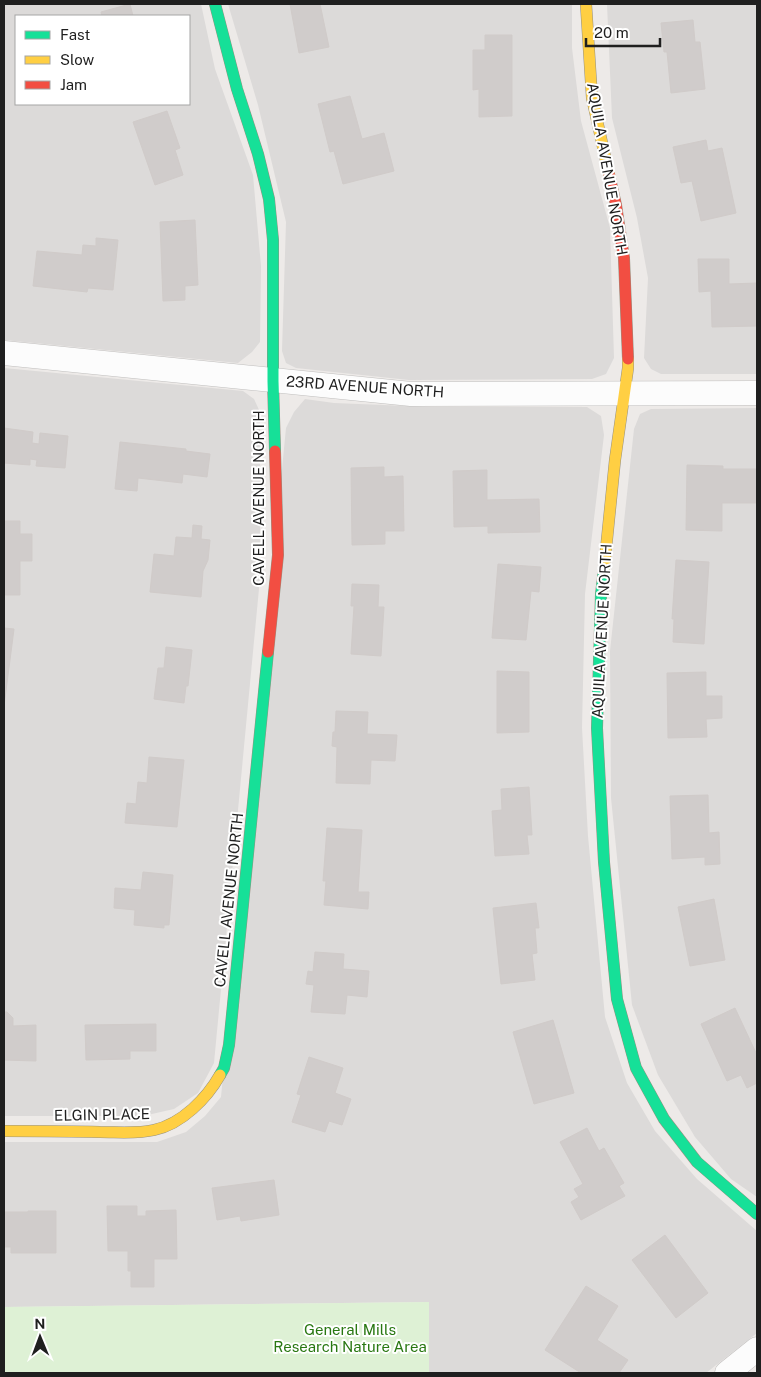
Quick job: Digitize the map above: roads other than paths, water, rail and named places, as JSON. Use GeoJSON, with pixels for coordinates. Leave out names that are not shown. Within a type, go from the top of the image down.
{"type":"FeatureCollection","features":[{"type":"Feature","properties":{"kind":"street","name":"CAVELL AVENUE NORTH"},"geometry":{"type":"LineString","coordinates":[[194,1107],[212,1090],[224,1068],[229,1045],[278,555],[273,381],[274,240],[269,198],[258,154],[237,89],[215,4]]}},
{"type":"Feature","properties":{"kind":"street","name":"AQUILA AVENUE NORTH"},"geometry":{"type":"LineString","coordinates":[[586,4],[592,98],[616,205],[624,258],[628,368],[601,594],[597,728],[604,862],[617,999],[636,1068],[664,1119],[697,1162],[757,1214]]}},
{"type":"Feature","properties":{"kind":"street","name":"23RD AVENUE NORTH"},"geometry":{"type":"LineString","coordinates":[[4,353],[410,394],[757,393]]}},
{"type":"Feature","properties":{"kind":"street","name":"ELGIN PLACE"},"geometry":{"type":"LineString","coordinates":[[4,1131],[133,1132],[155,1130],[177,1120],[194,1107]]}},
{"type":"Feature","properties":{"kind":"street"},"geometry":{"type":"LineString","coordinates":[[727,1373],[757,1349]]}},
{"type":"Feature","properties":{"kind":"park label","name":"General Mills Research Nature Area"},"geometry":{"type":"Point","coordinates":[350,1338]}}]}
